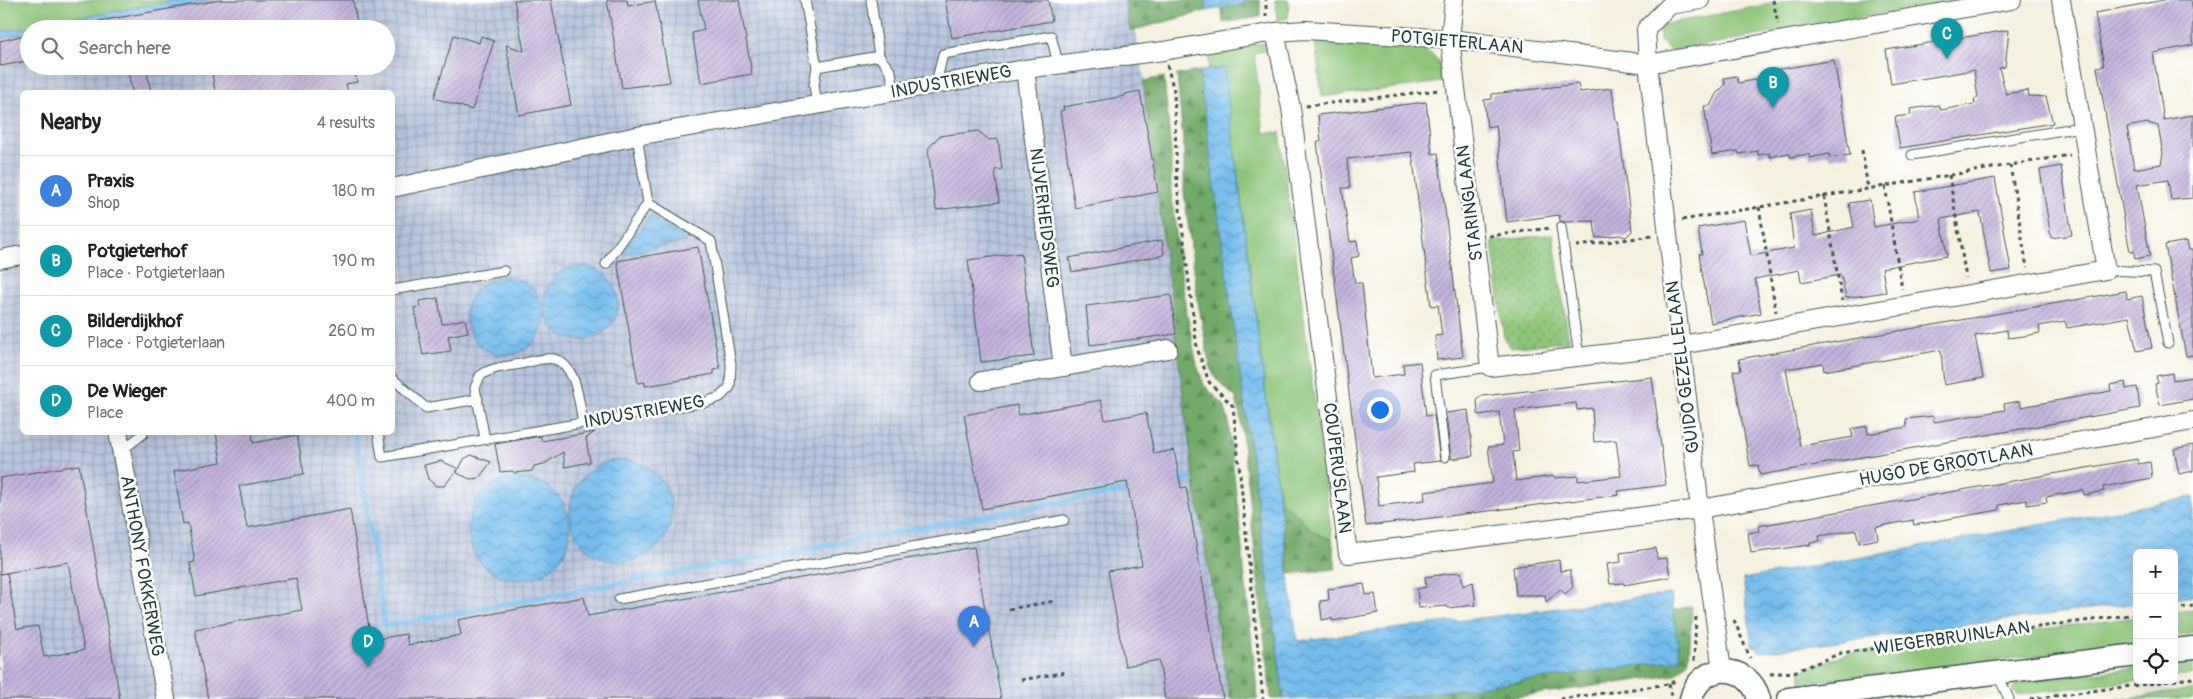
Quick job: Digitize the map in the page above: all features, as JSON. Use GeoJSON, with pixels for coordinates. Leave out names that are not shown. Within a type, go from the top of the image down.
{"type":"FeatureCollection","features":[{"type":"Feature","properties":{"kind":"street","name":"STARINGLAAN"},"geometry":{"type":"LineString","coordinates":[[1454,0],[1450,39],[1490,367]]}},
{"type":"Feature","properties":{"kind":"street"},"geometry":{"type":"LineString","coordinates":[[1648,64],[1646,29],[1670,6],[1700,0]]}},
{"type":"Feature","properties":{"kind":"street","name":"POTGIETERLAAN"},"geometry":{"type":"LineString","coordinates":[[1270,32],[1306,30],[1450,39],[1648,64],[2012,0]]}},
{"type":"Feature","properties":{"kind":"street"},"geometry":{"type":"LineString","coordinates":[[1490,367],[1681,345],[2106,270],[2060,0]]}},
{"type":"Feature","properties":{"kind":"street","name":"INDUSTRIEWEG"},"geometry":{"type":"LineString","coordinates":[[395,187],[636,136],[1058,63],[1163,51],[1270,32]]}},
{"type":"Feature","properties":{"kind":"street","name":"COUPERUSLAAN"},"geometry":{"type":"LineString","coordinates":[[1270,32],[1291,108],[1348,554],[1700,508]]}},
{"type":"Feature","properties":{"kind":"street","name":"GUIDO GEZELLELAAN"},"geometry":{"type":"LineString","coordinates":[[1648,64],[1700,508],[1722,671]]}},
{"type":"Feature","properties":{"kind":"street","name":"NIJVERHEIDSWEG"},"geometry":{"type":"LineString","coordinates":[[1025,69],[1063,367]]}},
{"type":"Feature","properties":{"kind":"street"},"geometry":{"type":"LineString","coordinates":[[0,259],[20,255]]}},
{"type":"Feature","properties":{"kind":"street"},"geometry":{"type":"LineString","coordinates":[[981,381],[1168,349]]}},
{"type":"Feature","properties":{"kind":"street","name":"HUGO DE GROOTLAAN"},"geometry":{"type":"LineString","coordinates":[[1700,508],[2193,421]]}},
{"type":"Feature","properties":{"kind":"street","name":"ANTHONY FOKKERWEG"},"geometry":{"type":"LineString","coordinates":[[118,435],[166,699]]}},
{"type":"Feature","properties":{"kind":"street"},"geometry":{"type":"LineString","coordinates":[[2178,650],[2193,648]]}},
{"type":"Feature","properties":{"kind":"street"},"geometry":{"type":"LineString","coordinates":[[1789,699],[2133,656]]}},
{"type":"Feature","properties":{"kind":"street"},"geometry":{"type":"LineString","coordinates":[[1692,699],[1698,684],[1709,675],[1722,671],[1736,672],[1748,679],[1756,690],[1759,699]]}},
{"type":"Feature","properties":{"kind":"lane"},"geometry":{"type":"LineString","coordinates":[[805,0],[816,68],[814,85],[817,105]]}},
{"type":"Feature","properties":{"kind":"lane"},"geometry":{"type":"LineString","coordinates":[[871,0],[879,56],[891,72],[894,92]]}},
{"type":"Feature","properties":{"kind":"lane"},"geometry":{"type":"LineString","coordinates":[[936,84],[944,54],[1041,37],[1051,36],[1058,63]]}},
{"type":"Feature","properties":{"kind":"lane"},"geometry":{"type":"LineString","coordinates":[[816,68],[879,56]]}},
{"type":"Feature","properties":{"kind":"lane"},"geometry":{"type":"LineString","coordinates":[[1912,155],[2081,127]]}},
{"type":"Feature","properties":{"kind":"lane"},"geometry":{"type":"LineString","coordinates":[[606,264],[648,203],[636,136]]}},
{"type":"Feature","properties":{"kind":"lane","name":"INDUSTRIEWEG"},"geometry":{"type":"LineString","coordinates":[[378,435],[382,457],[706,402],[720,397],[730,387],[732,364],[711,241],[648,203]]}},
{"type":"Feature","properties":{"kind":"lane"},"geometry":{"type":"LineString","coordinates":[[1560,227],[1579,357]]}},
{"type":"Feature","properties":{"kind":"lane"},"geometry":{"type":"LineString","coordinates":[[2106,270],[2154,272],[2168,343]]}},
{"type":"Feature","properties":{"kind":"lane"},"geometry":{"type":"LineString","coordinates":[[395,289],[504,271]]}},
{"type":"Feature","properties":{"kind":"lane"},"geometry":{"type":"LineString","coordinates":[[485,439],[476,382],[485,372],[555,359],[564,364],[575,384],[583,423]]}},
{"type":"Feature","properties":{"kind":"lane"},"geometry":{"type":"LineString","coordinates":[[1445,457],[1435,375],[1490,367]]}},
{"type":"Feature","properties":{"kind":"lane"},"geometry":{"type":"LineString","coordinates":[[395,381],[426,408],[478,399]]}},
{"type":"Feature","properties":{"kind":"lane"},"geometry":{"type":"LineString","coordinates":[[121,451],[142,435]]}},
{"type":"Feature","properties":{"kind":"lane"},"geometry":{"type":"LineString","coordinates":[[619,599],[1064,520]]}},
{"type":"Feature","properties":{"kind":"lane"},"geometry":{"type":"LineString","coordinates":[[1996,673],[2009,699]]}},
{"type":"Feature","properties":{"kind":"path"},"geometry":{"type":"LineString","coordinates":[[1773,0],[1781,40]]}},
{"type":"Feature","properties":{"kind":"path"},"geometry":{"type":"LineString","coordinates":[[1163,51],[1174,91],[1177,184],[1197,348],[1209,382],[1233,406],[1263,699]]}},
{"type":"Feature","properties":{"kind":"path"},"geometry":{"type":"LineString","coordinates":[[1291,108],[1456,88]]}},
{"type":"Feature","properties":{"kind":"path"},"geometry":{"type":"LineString","coordinates":[[1862,150],[1868,189]]}},
{"type":"Feature","properties":{"kind":"path"},"geometry":{"type":"LineString","coordinates":[[1563,248],[1667,228],[1758,207],[2086,152]]}},
{"type":"Feature","properties":{"kind":"path"},"geometry":{"type":"LineString","coordinates":[[2010,165],[2030,283]]}},
{"type":"Feature","properties":{"kind":"path"},"geometry":{"type":"LineString","coordinates":[[1949,175],[1969,294]]}},
{"type":"Feature","properties":{"kind":"path"},"geometry":{"type":"LineString","coordinates":[[1885,186],[1905,305]]}},
{"type":"Feature","properties":{"kind":"path"},"geometry":{"type":"LineString","coordinates":[[1824,196],[1844,316]]}},
{"type":"Feature","properties":{"kind":"path"},"geometry":{"type":"LineString","coordinates":[[1758,207],[1779,328]]}},
{"type":"Feature","properties":{"kind":"path"},"geometry":{"type":"LineString","coordinates":[[1474,238],[1560,227]]}},
{"type":"Feature","properties":{"kind":"path"},"geometry":{"type":"LineString","coordinates":[[1009,609],[1055,601]]}},
{"type":"Feature","properties":{"kind":"path"},"geometry":{"type":"LineString","coordinates":[[2178,608],[2193,606]]}},
{"type":"Feature","properties":{"kind":"path"},"geometry":{"type":"LineString","coordinates":[[1731,614],[1753,662]]}},
{"type":"Feature","properties":{"kind":"path","name":"WIEGERBRUINLAAN"},"geometry":{"type":"LineString","coordinates":[[1765,671],[1771,675],[1794,672],[1841,653],[2133,615]]}},
{"type":"Feature","properties":{"kind":"path"},"geometry":{"type":"LineString","coordinates":[[1021,680],[1066,672]]}},
{"type":"Feature","properties":{"kind":"path"},"geometry":{"type":"LineString","coordinates":[[2030,699],[2193,678]]}},
{"type":"Feature","properties":{"kind":"path"},"geometry":{"type":"LineString","coordinates":[[1560,699],[1669,684],[1671,699]]}},
{"type":"Feature","properties":{"kind":"shaded area"},"geometry":{"type":"Polygon","coordinates":[[[213,0],[1130,0],[1145,82],[1237,699],[0,699],[0,38],[20,35],[20,75],[395,75],[395,20],[101,20],[213,0]]]}},
{"type":"Feature","properties":{"kind":"green space"},"geometry":{"type":"Polygon","coordinates":[[[0,0],[177,0],[66,20],[20,20],[20,28],[0,32],[0,0]]]}},
{"type":"Feature","properties":{"kind":"green space"},"geometry":{"type":"Polygon","coordinates":[[[1125,0],[1206,0],[1206,11],[1130,31],[1125,0]]]}},
{"type":"Feature","properties":{"kind":"green space"},"geometry":{"type":"Polygon","coordinates":[[[1245,0],[1260,0],[1260,17],[1223,23],[1222,8],[1245,4],[1245,0]]]}},
{"type":"Feature","properties":{"kind":"green space"},"geometry":{"type":"Polygon","coordinates":[[[1275,0],[1289,0],[1288,18],[1277,20],[1275,0]]]}},
{"type":"Feature","properties":{"kind":"green space"},"geometry":{"type":"Polygon","coordinates":[[[1791,0],[1957,0],[1671,51],[1660,41],[1660,30],[1665,24],[1791,0]]]}},
{"type":"Feature","properties":{"kind":"green space"},"geometry":{"type":"Polygon","coordinates":[[[1269,42],[1275,49],[1254,53],[1264,133],[1280,132],[1332,539],[1315,533],[1294,511],[1280,502],[1224,68],[1209,70],[1208,52],[1269,42]]]}},
{"type":"Feature","properties":{"kind":"green space"},"geometry":{"type":"Polygon","coordinates":[[[1315,42],[1426,50],[1438,60],[1442,82],[1322,97],[1315,42]]]}},
{"type":"Feature","properties":{"kind":"green space"},"geometry":{"type":"Polygon","coordinates":[[[1199,71],[1284,699],[1271,699],[1240,416],[1236,398],[1215,378],[1209,362],[1198,302],[1184,192],[1184,152],[1177,75],[1199,71]]]}},
{"type":"Feature","properties":{"kind":"green space"},"geometry":{"type":"Polygon","coordinates":[[[1164,77],[1171,153],[1171,193],[1185,304],[1197,365],[1204,385],[1224,405],[1228,418],[1258,699],[1230,699],[1193,474],[1143,81],[1164,77]]]}},
{"type":"Feature","properties":{"kind":"green space"},"geometry":{"type":"Polygon","coordinates":[[[1553,234],[1569,341],[1511,348],[1504,339],[1492,242],[1553,234]]]}},
{"type":"Feature","properties":{"kind":"green space"},"geometry":{"type":"Polygon","coordinates":[[[1280,502],[1294,511],[1315,533],[1332,539],[1336,569],[1289,574],[1280,502]]]}},
{"type":"Feature","properties":{"kind":"green space"},"geometry":{"type":"Polygon","coordinates":[[[1692,606],[1689,660],[1675,675],[1500,699],[1389,699],[1680,660],[1673,610],[1692,606]]]}},
{"type":"Feature","properties":{"kind":"green space"},"geometry":{"type":"Polygon","coordinates":[[[2193,610],[2193,633],[2178,636],[2178,612],[2193,610]]]}},
{"type":"Feature","properties":{"kind":"green space"},"geometry":{"type":"Polygon","coordinates":[[[2133,618],[2133,644],[1801,683],[1801,671],[1846,654],[2133,618]]]}},
{"type":"Feature","properties":{"kind":"green space"},"geometry":{"type":"Polygon","coordinates":[[[2193,662],[2193,674],[2178,676],[2178,664],[2193,662]]]}},
{"type":"Feature","properties":{"kind":"green space"},"geometry":{"type":"Polygon","coordinates":[[[2133,668],[2133,681],[2017,695],[2014,691],[2017,682],[2133,668]]]}},
{"type":"Feature","properties":{"kind":"green space"},"geometry":{"type":"Polygon","coordinates":[[[2193,690],[2193,699],[2118,699],[2193,690]]]}},
{"type":"Feature","properties":{"kind":"water"},"geometry":{"type":"Polygon","coordinates":[[[177,0],[215,0],[104,20],[66,20],[177,0]]]}},
{"type":"Feature","properties":{"kind":"water"},"geometry":{"type":"Polygon","coordinates":[[[1206,0],[1245,0],[1245,4],[1206,11],[1206,0]]]}},
{"type":"Feature","properties":{"kind":"water"},"geometry":{"type":"Polygon","coordinates":[[[20,28],[20,35],[0,38],[0,32],[20,28]]]}},
{"type":"Feature","properties":{"kind":"water"},"geometry":{"type":"Polygon","coordinates":[[[1224,68],[1297,641],[1671,594],[1680,660],[1389,699],[1284,699],[1199,71],[1224,68]]]}},
{"type":"Feature","properties":{"kind":"water"},"geometry":{"type":"Polygon","coordinates":[[[651,215],[688,241],[620,255],[651,215]]]}},
{"type":"Feature","properties":{"kind":"water"},"geometry":{"type":"Polygon","coordinates":[[[581,266],[595,269],[607,277],[615,289],[618,303],[615,317],[607,329],[595,337],[581,340],[567,337],[555,329],[547,317],[544,303],[547,289],[555,277],[567,269],[581,266]]]}},
{"type":"Feature","properties":{"kind":"water"},"geometry":{"type":"Polygon","coordinates":[[[497,277],[513,277],[527,283],[538,294],[544,308],[544,324],[538,338],[527,349],[513,355],[497,355],[483,349],[472,338],[466,324],[466,308],[472,294],[483,283],[497,277]]]}},
{"type":"Feature","properties":{"kind":"water"},"geometry":{"type":"Polygon","coordinates":[[[621,460],[641,464],[657,475],[668,491],[672,511],[668,531],[657,547],[641,558],[621,562],[601,558],[585,547],[574,531],[570,511],[574,491],[585,475],[601,464],[621,460]]]}},
{"type":"Feature","properties":{"kind":"water"},"geometry":{"type":"Polygon","coordinates":[[[519,478],[538,482],[555,493],[566,510],[570,529],[566,548],[555,565],[538,576],[519,580],[500,576],[483,565],[472,548],[468,529],[472,510],[483,493],[500,482],[519,478]]]}},
{"type":"Feature","properties":{"kind":"water"},"geometry":{"type":"Polygon","coordinates":[[[2193,497],[2193,596],[2178,598],[2178,549],[2133,549],[2133,604],[1761,652],[1752,646],[1743,579],[2193,497]]]}},
{"type":"Feature","properties":{"kind":"building"},"geometry":{"type":"Polygon","coordinates":[[[220,0],[353,0],[356,20],[105,20],[220,0]]]}},
{"type":"Feature","properties":{"kind":"building"},"geometry":{"type":"Polygon","coordinates":[[[514,0],[551,0],[571,105],[519,115],[506,45],[524,51],[514,0]]]}},
{"type":"Feature","properties":{"kind":"building"},"geometry":{"type":"Polygon","coordinates":[[[607,0],[627,0],[628,6],[655,1],[670,82],[622,88],[607,0]]]}},
{"type":"Feature","properties":{"kind":"building"},"geometry":{"type":"Polygon","coordinates":[[[698,0],[739,0],[752,74],[701,83],[692,33],[704,30],[698,0]]]}},
{"type":"Feature","properties":{"kind":"building"},"geometry":{"type":"Polygon","coordinates":[[[945,0],[1048,0],[1052,21],[952,38],[945,0]]]}},
{"type":"Feature","properties":{"kind":"building"},"geometry":{"type":"Polygon","coordinates":[[[2164,0],[2191,0],[2193,12],[2193,45],[2153,53],[2164,120],[2193,115],[2193,198],[2171,200],[2168,180],[2137,185],[2150,256],[2135,259],[2134,251],[2130,252],[2097,67],[2104,66],[2095,13],[2164,0]],[[2147,123],[2127,127],[2134,169],[2161,164],[2163,153],[2158,126],[2147,123]]]}},
{"type":"Feature","properties":{"kind":"building"},"geometry":{"type":"Polygon","coordinates":[[[2009,30],[2005,67],[1999,68],[2006,94],[2028,90],[2029,96],[2046,97],[2053,123],[1900,148],[1895,117],[1911,115],[1910,109],[1939,105],[1941,110],[1975,104],[1974,99],[1978,98],[1974,70],[1891,84],[1886,50],[2009,30]]]}},
{"type":"Feature","properties":{"kind":"building"},"geometry":{"type":"Polygon","coordinates":[[[454,35],[479,43],[481,36],[494,41],[472,110],[434,98],[454,35]]]}},
{"type":"Feature","properties":{"kind":"building"},"geometry":{"type":"Polygon","coordinates":[[[20,36],[20,63],[0,66],[0,41],[20,36]]]}},
{"type":"Feature","properties":{"kind":"building"},"geometry":{"type":"Polygon","coordinates":[[[1834,60],[1850,155],[1830,158],[1829,154],[1810,158],[1809,154],[1790,157],[1789,153],[1770,157],[1769,153],[1758,155],[1758,151],[1739,154],[1738,151],[1712,155],[1704,106],[1710,106],[1716,94],[1725,85],[1724,78],[1737,76],[1738,83],[1776,76],[1775,70],[1834,60]]]}},
{"type":"Feature","properties":{"kind":"building"},"geometry":{"type":"Polygon","coordinates":[[[129,75],[148,75],[151,90],[132,90],[129,75]]]}},
{"type":"Feature","properties":{"kind":"building"},"geometry":{"type":"Polygon","coordinates":[[[212,75],[356,75],[357,82],[346,84],[348,90],[215,90],[212,75]]]}},
{"type":"Feature","properties":{"kind":"building"},"geometry":{"type":"Polygon","coordinates":[[[1578,84],[1580,92],[1612,88],[1632,231],[1626,237],[1619,235],[1596,238],[1594,221],[1564,222],[1560,221],[1559,215],[1507,222],[1496,125],[1487,127],[1484,100],[1492,99],[1492,94],[1578,84]]]}},
{"type":"Feature","properties":{"kind":"building"},"geometry":{"type":"Polygon","coordinates":[[[1140,91],[1158,192],[1075,208],[1060,111],[1064,110],[1063,107],[1125,96],[1125,94],[1140,91]]]}},
{"type":"Feature","properties":{"kind":"building"},"geometry":{"type":"Polygon","coordinates":[[[1426,102],[1432,154],[1438,153],[1463,357],[1437,360],[1435,336],[1442,335],[1438,305],[1431,306],[1412,152],[1347,159],[1350,188],[1342,188],[1350,242],[1357,241],[1359,256],[1351,258],[1355,283],[1362,283],[1372,378],[1404,374],[1403,364],[1420,362],[1426,416],[1434,415],[1440,461],[1413,464],[1414,472],[1376,477],[1379,506],[1425,500],[1424,492],[1493,483],[1488,447],[1503,445],[1499,412],[1478,415],[1477,399],[1482,396],[1652,377],[1666,485],[1618,491],[1619,495],[1366,526],[1317,142],[1321,141],[1318,115],[1426,102]],[[1576,403],[1515,410],[1519,451],[1513,452],[1516,481],[1554,476],[1555,478],[1578,476],[1578,481],[1621,476],[1616,440],[1594,442],[1592,408],[1577,410],[1576,403]]]}},
{"type":"Feature","properties":{"kind":"building"},"geometry":{"type":"Polygon","coordinates":[[[978,131],[989,140],[998,139],[1002,169],[995,170],[999,202],[936,210],[928,149],[939,136],[978,131]]]}},
{"type":"Feature","properties":{"kind":"building"},"geometry":{"type":"Polygon","coordinates":[[[2061,166],[2072,235],[2051,238],[2040,170],[2061,166]]]}},
{"type":"Feature","properties":{"kind":"building"},"geometry":{"type":"Polygon","coordinates":[[[1995,178],[2011,270],[1991,273],[1980,212],[1941,219],[1947,256],[1882,268],[1886,292],[1846,298],[1841,275],[1801,282],[1799,270],[1755,279],[1761,313],[1711,323],[1699,254],[1702,254],[1698,228],[1744,220],[1751,256],[1794,248],[1790,214],[1811,210],[1815,236],[1854,227],[1849,203],[1870,200],[1874,227],[1919,219],[1915,192],[1995,178]]]}},
{"type":"Feature","properties":{"kind":"building"},"geometry":{"type":"Polygon","coordinates":[[[1162,240],[1164,255],[1072,272],[1069,258],[1162,240]]]}},
{"type":"Feature","properties":{"kind":"building"},"geometry":{"type":"Polygon","coordinates":[[[2187,241],[2189,250],[2193,250],[2193,355],[2186,356],[2165,245],[2187,241]]]}},
{"type":"Feature","properties":{"kind":"building"},"geometry":{"type":"Polygon","coordinates":[[[698,247],[720,369],[714,370],[714,374],[645,386],[645,382],[638,383],[617,261],[698,247]]]}},
{"type":"Feature","properties":{"kind":"building"},"geometry":{"type":"Polygon","coordinates":[[[1021,253],[1034,356],[981,362],[968,260],[1021,253]]]}},
{"type":"Feature","properties":{"kind":"building"},"geometry":{"type":"Polygon","coordinates":[[[2126,291],[2127,299],[2142,296],[2152,348],[2137,351],[2129,317],[2067,328],[2065,321],[2039,326],[2040,333],[2008,338],[2007,330],[1975,336],[1983,378],[1944,385],[1941,350],[1824,371],[1823,363],[1786,369],[1800,446],[1853,437],[1851,429],[1867,426],[1868,434],[1907,427],[1906,419],[1933,416],[1934,422],[2005,410],[2004,404],[2020,401],[2021,407],[2111,391],[2110,385],[2125,382],[2126,389],[2137,387],[2140,408],[1760,475],[1758,465],[1750,466],[1733,371],[1741,370],[1739,359],[2126,291]]]}},
{"type":"Feature","properties":{"kind":"building"},"geometry":{"type":"Polygon","coordinates":[[[1171,295],[1176,334],[1090,345],[1086,306],[1171,295]]]}},
{"type":"Feature","properties":{"kind":"building"},"geometry":{"type":"Polygon","coordinates":[[[438,298],[442,324],[465,319],[468,332],[448,336],[451,351],[423,355],[414,308],[420,307],[419,301],[438,298]]]}},
{"type":"Feature","properties":{"kind":"building"},"geometry":{"type":"Polygon","coordinates":[[[2172,373],[2173,380],[2193,377],[2193,399],[2160,405],[2155,384],[2158,383],[2156,376],[2172,373]]]}},
{"type":"Feature","properties":{"kind":"building"},"geometry":{"type":"Polygon","coordinates":[[[1101,400],[1105,420],[1146,413],[1154,454],[1174,450],[1181,488],[1186,487],[1223,699],[1165,699],[1159,660],[1125,666],[1108,571],[1142,565],[1127,482],[982,509],[964,415],[1017,405],[1018,415],[1101,400]]]}},
{"type":"Feature","properties":{"kind":"building"},"geometry":{"type":"Polygon","coordinates":[[[1468,410],[1473,456],[1451,459],[1446,413],[1468,410]]]}},
{"type":"Feature","properties":{"kind":"building"},"geometry":{"type":"Polygon","coordinates":[[[595,432],[586,438],[590,462],[565,467],[563,452],[544,464],[534,466],[532,471],[500,472],[495,444],[541,436],[541,441],[595,432]]]}},
{"type":"Feature","properties":{"kind":"building"},"geometry":{"type":"Polygon","coordinates":[[[216,435],[252,435],[253,443],[297,435],[304,474],[239,486],[247,528],[350,509],[371,640],[406,634],[408,645],[461,635],[458,620],[584,597],[588,616],[974,547],[1001,699],[208,699],[195,629],[302,610],[296,578],[196,596],[190,563],[195,562],[188,523],[183,524],[174,471],[221,462],[216,435]]]}},
{"type":"Feature","properties":{"kind":"building"},"geometry":{"type":"Polygon","coordinates":[[[2193,445],[2193,471],[2179,474],[2174,449],[2193,445]]]}},
{"type":"Feature","properties":{"kind":"building"},"geometry":{"type":"Polygon","coordinates":[[[471,455],[491,462],[479,478],[470,479],[457,473],[458,469],[444,486],[436,486],[428,479],[424,465],[441,461],[459,469],[464,459],[471,455]]]}},
{"type":"Feature","properties":{"kind":"building"},"geometry":{"type":"Polygon","coordinates":[[[2137,459],[2138,464],[2150,462],[2152,478],[2103,487],[2104,491],[2084,495],[2083,490],[2046,497],[2047,502],[2027,505],[2027,500],[1999,505],[1999,510],[1914,525],[1913,520],[1876,527],[1878,539],[1859,543],[1856,530],[1819,536],[1820,541],[1810,543],[1810,545],[1751,553],[1748,533],[1759,531],[1758,526],[2137,459]]]}},
{"type":"Feature","properties":{"kind":"building"},"geometry":{"type":"Polygon","coordinates":[[[79,465],[120,699],[0,699],[0,574],[0,478],[79,465]],[[68,562],[0,574],[7,573],[17,629],[38,626],[44,657],[84,650],[68,562]]]}},
{"type":"Feature","properties":{"kind":"building"},"geometry":{"type":"Polygon","coordinates":[[[1656,548],[1657,559],[1667,558],[1670,577],[1624,585],[1624,583],[1610,584],[1607,564],[1621,562],[1620,553],[1656,548]]]}},
{"type":"Feature","properties":{"kind":"building"},"geometry":{"type":"Polygon","coordinates":[[[1559,560],[1560,571],[1570,570],[1573,587],[1565,594],[1560,589],[1546,602],[1545,595],[1516,595],[1513,567],[1559,560]]]}},
{"type":"Feature","properties":{"kind":"building"},"geometry":{"type":"Polygon","coordinates":[[[1461,572],[1463,586],[1473,582],[1476,605],[1448,608],[1447,606],[1419,608],[1417,589],[1426,587],[1425,577],[1461,572]]]}},
{"type":"Feature","properties":{"kind":"building"},"geometry":{"type":"Polygon","coordinates":[[[1364,584],[1366,595],[1375,594],[1378,613],[1332,621],[1332,618],[1322,620],[1320,601],[1329,600],[1328,589],[1364,584]]]}},
{"type":"Feature","properties":{"kind":"waterway"},"geometry":{"type":"LineString","coordinates":[[355,435],[385,626],[1134,489]]}},
{"type":"Feature","properties":{"kind":"waterway"},"geometry":{"type":"LineString","coordinates":[[1175,482],[1190,479]]}},
{"type":"Feature","properties":{"kind":"place","name":"Bilderdijkhof"},"geometry":{"type":"Point","coordinates":[1947,59]}},
{"type":"Feature","properties":{"kind":"place","name":"Potgieterhof"},"geometry":{"type":"Point","coordinates":[1773,108]}},
{"type":"Feature","properties":{"kind":"place","name":"Praxis"},"geometry":{"type":"Point","coordinates":[974,647]}},
{"type":"Feature","properties":{"kind":"place","name":"De Wieger"},"geometry":{"type":"Point","coordinates":[368,667]}}]}
